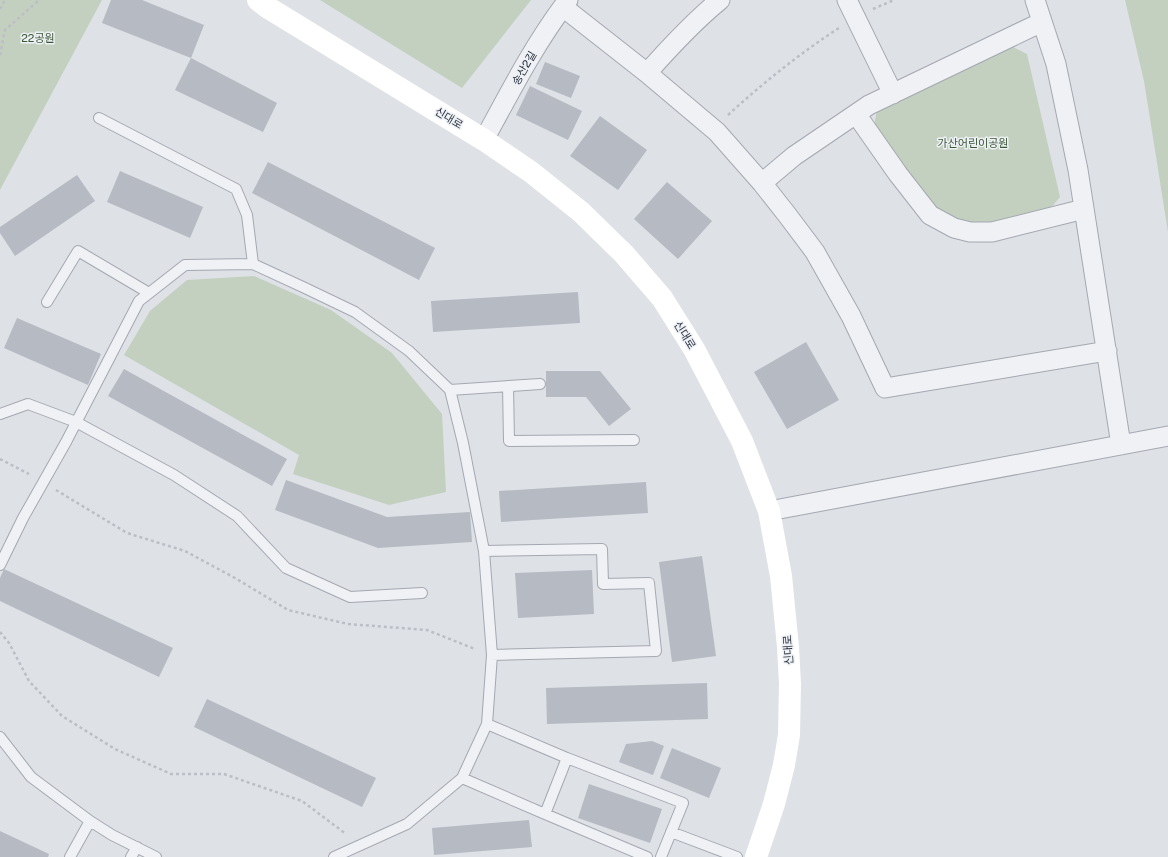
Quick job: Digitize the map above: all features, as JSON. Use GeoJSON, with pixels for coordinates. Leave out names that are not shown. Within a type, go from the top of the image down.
{"type":"FeatureCollection","features":[{"type":"Feature","properties":{"kind":"main road","name":"신대로"},"geometry":{"type":"LineString","coordinates":[[258,0],[484,140],[531,172],[581,212],[624,254],[662,298],[694,349],[742,442],[769,511],[781,576],[790,684],[789,735],[784,765],[774,804],[756,857]]}},
{"type":"Feature","properties":{"kind":"street"},"geometry":{"type":"LineString","coordinates":[[647,73],[672,44],[701,15],[720,0]]}},
{"type":"Feature","properties":{"kind":"street"},"geometry":{"type":"LineString","coordinates":[[847,0],[893,94]]}},
{"type":"Feature","properties":{"kind":"street"},"geometry":{"type":"LineString","coordinates":[[1035,0],[1056,64],[1078,170],[1121,445]]}},
{"type":"Feature","properties":{"kind":"street","name":"송산2길"},"geometry":{"type":"LineString","coordinates":[[484,140],[514,84],[565,3]]}},
{"type":"Feature","properties":{"kind":"street"},"geometry":{"type":"LineString","coordinates":[[565,3],[713,129],[762,183],[815,252],[851,316],[885,388],[1107,351]]}},
{"type":"Feature","properties":{"kind":"street"},"geometry":{"type":"LineString","coordinates":[[762,183],[794,156],[868,105],[1042,22]]}},
{"type":"Feature","properties":{"kind":"street"},"geometry":{"type":"LineString","coordinates":[[856,114],[898,174],[930,215],[954,228],[970,232],[992,232],[1084,209]]}},
{"type":"Feature","properties":{"kind":"street"},"geometry":{"type":"LineString","coordinates":[[769,511],[1168,436]]}},
{"type":"Feature","properties":{"kind":"lane"},"geometry":{"type":"LineString","coordinates":[[99,118],[236,189],[247,215],[253,264]]}},
{"type":"Feature","properties":{"kind":"lane"},"geometry":{"type":"LineString","coordinates":[[47,302],[78,250],[150,293]]}},
{"type":"Feature","properties":{"kind":"lane"},"geometry":{"type":"LineString","coordinates":[[0,565],[23,518],[44,482],[139,301],[185,265],[253,264],[355,312],[409,351],[450,390],[463,443],[484,551],[492,656],[487,724],[462,778],[407,824],[334,857]]}},
{"type":"Feature","properties":{"kind":"lane"},"geometry":{"type":"LineString","coordinates":[[450,390],[540,384]]}},
{"type":"Feature","properties":{"kind":"lane"},"geometry":{"type":"LineString","coordinates":[[508,386],[509,441],[634,440]]}},
{"type":"Feature","properties":{"kind":"lane"},"geometry":{"type":"LineString","coordinates":[[0,414],[28,404],[76,422],[174,475],[236,516],[286,568],[350,597],[422,593]]}},
{"type":"Feature","properties":{"kind":"lane"},"geometry":{"type":"LineString","coordinates":[[484,551],[602,549],[603,584],[649,583],[656,651],[492,656]]}},
{"type":"Feature","properties":{"kind":"lane"},"geometry":{"type":"LineString","coordinates":[[487,724],[568,758],[683,803],[661,857]]}},
{"type":"Feature","properties":{"kind":"lane"},"geometry":{"type":"LineString","coordinates":[[0,737],[31,777],[90,821],[112,835],[156,857]]}},
{"type":"Feature","properties":{"kind":"lane"},"geometry":{"type":"LineString","coordinates":[[545,814],[568,758]]}},
{"type":"Feature","properties":{"kind":"lane"},"geometry":{"type":"LineString","coordinates":[[462,778],[647,857]]}},
{"type":"Feature","properties":{"kind":"lane"},"geometry":{"type":"LineString","coordinates":[[70,857],[90,821]]}},
{"type":"Feature","properties":{"kind":"lane"},"geometry":{"type":"LineString","coordinates":[[671,832],[737,857]]}},
{"type":"Feature","properties":{"kind":"lane"},"geometry":{"type":"LineString","coordinates":[[131,857],[137,847]]}},
{"type":"Feature","properties":{"kind":"path"},"geometry":{"type":"LineString","coordinates":[[0,9],[5,0]]}},
{"type":"Feature","properties":{"kind":"path"},"geometry":{"type":"LineString","coordinates":[[0,55],[5,30],[39,0]]}},
{"type":"Feature","properties":{"kind":"path"},"geometry":{"type":"LineString","coordinates":[[713,129],[754,91],[816,43],[856,17],[894,0]]}},
{"type":"Feature","properties":{"kind":"path"},"geometry":{"type":"LineString","coordinates":[[0,459],[44,482],[127,533],[185,551],[235,578],[288,610],[348,624],[427,630],[492,656]]}},
{"type":"Feature","properties":{"kind":"path"},"geometry":{"type":"LineString","coordinates":[[0,632],[9,643],[30,681],[62,716],[115,749],[171,774],[224,774],[302,801],[360,845]]}},
{"type":"Feature","properties":{"kind":"green space","name":"22공원"},"geometry":{"type":"Polygon","coordinates":[[[0,0],[102,0],[0,190],[0,0]]]}},
{"type":"Feature","properties":{"kind":"green space"},"geometry":{"type":"Polygon","coordinates":[[[320,0],[531,0],[462,88],[320,0]]]}},
{"type":"Feature","properties":{"kind":"green space"},"geometry":{"type":"Polygon","coordinates":[[[1125,0],[1168,0],[1168,232],[1144,81],[1125,0]]]}},
{"type":"Feature","properties":{"kind":"green space","name":"가산어린이공원"},"geometry":{"type":"Polygon","coordinates":[[[1009,45],[1027,54],[1060,197],[1049,210],[977,225],[960,221],[935,208],[874,126],[877,110],[1009,45]]]}},
{"type":"Feature","properties":{"kind":"green space"},"geometry":{"type":"Polygon","coordinates":[[[254,276],[331,310],[392,353],[442,414],[446,492],[389,505],[293,474],[299,455],[124,355],[150,311],[187,280],[254,276]]]}},
{"type":"Feature","properties":{"kind":"building"},"geometry":{"type":"Polygon","coordinates":[[[111,0],[142,0],[204,25],[191,58],[102,23],[111,0]]]}},
{"type":"Feature","properties":{"kind":"building"},"geometry":{"type":"Polygon","coordinates":[[[191,58],[277,103],[263,132],[175,90],[191,58]]]}},
{"type":"Feature","properties":{"kind":"building"},"geometry":{"type":"Polygon","coordinates":[[[545,62],[580,76],[571,98],[536,84],[545,62]]]}},
{"type":"Feature","properties":{"kind":"building"},"geometry":{"type":"Polygon","coordinates":[[[530,86],[582,111],[568,140],[516,115],[530,86]]]}},
{"type":"Feature","properties":{"kind":"building"},"geometry":{"type":"Polygon","coordinates":[[[600,116],[647,150],[618,190],[570,156],[600,116]]]}},
{"type":"Feature","properties":{"kind":"building"},"geometry":{"type":"Polygon","coordinates":[[[268,162],[435,248],[419,280],[252,193],[268,162]]]}},
{"type":"Feature","properties":{"kind":"building"},"geometry":{"type":"Polygon","coordinates":[[[120,171],[203,207],[190,238],[107,202],[120,171]]]}},
{"type":"Feature","properties":{"kind":"building"},"geometry":{"type":"Polygon","coordinates":[[[77,175],[95,201],[15,256],[0,233],[0,227],[77,175]]]}},
{"type":"Feature","properties":{"kind":"building"},"geometry":{"type":"Polygon","coordinates":[[[667,182],[712,221],[678,259],[634,219],[667,182]]]}},
{"type":"Feature","properties":{"kind":"building"},"geometry":{"type":"Polygon","coordinates":[[[578,292],[580,323],[433,332],[431,301],[578,292]]]}},
{"type":"Feature","properties":{"kind":"building"},"geometry":{"type":"Polygon","coordinates":[[[17,318],[101,354],[88,385],[4,348],[17,318]]]}},
{"type":"Feature","properties":{"kind":"building"},"geometry":{"type":"Polygon","coordinates":[[[806,342],[839,400],[787,429],[754,372],[806,342]]]}},
{"type":"Feature","properties":{"kind":"building"},"geometry":{"type":"Polygon","coordinates":[[[124,369],[287,459],[272,486],[108,396],[124,369]]]}},
{"type":"Feature","properties":{"kind":"building"},"geometry":{"type":"Polygon","coordinates":[[[546,371],[600,371],[631,409],[609,426],[586,397],[546,397],[546,371]]]}},
{"type":"Feature","properties":{"kind":"building"},"geometry":{"type":"Polygon","coordinates":[[[286,480],[387,517],[470,512],[472,542],[378,548],[275,510],[286,480]]]}},
{"type":"Feature","properties":{"kind":"building"},"geometry":{"type":"Polygon","coordinates":[[[646,482],[648,513],[501,522],[499,491],[646,482]]]}},
{"type":"Feature","properties":{"kind":"building"},"geometry":{"type":"Polygon","coordinates":[[[702,556],[716,656],[672,662],[659,562],[702,556]]]}},
{"type":"Feature","properties":{"kind":"building"},"geometry":{"type":"Polygon","coordinates":[[[4,569],[173,648],[159,677],[0,601],[0,578],[4,569]]]}},
{"type":"Feature","properties":{"kind":"building"},"geometry":{"type":"Polygon","coordinates":[[[592,570],[594,614],[518,618],[515,573],[592,570]]]}},
{"type":"Feature","properties":{"kind":"building"},"geometry":{"type":"Polygon","coordinates":[[[707,683],[708,719],[547,724],[546,688],[707,683]]]}},
{"type":"Feature","properties":{"kind":"building"},"geometry":{"type":"Polygon","coordinates":[[[207,699],[376,778],[362,807],[194,727],[207,699]]]}},
{"type":"Feature","properties":{"kind":"building"},"geometry":{"type":"Polygon","coordinates":[[[652,741],[664,746],[653,775],[619,762],[626,744],[652,741]]]}},
{"type":"Feature","properties":{"kind":"building"},"geometry":{"type":"Polygon","coordinates":[[[672,748],[721,768],[709,798],[660,778],[672,748]]]}},
{"type":"Feature","properties":{"kind":"building"},"geometry":{"type":"Polygon","coordinates":[[[589,784],[662,809],[650,843],[578,818],[589,784]]]}},
{"type":"Feature","properties":{"kind":"building"},"geometry":{"type":"Polygon","coordinates":[[[529,820],[532,847],[434,855],[432,828],[529,820]]]}},
{"type":"Feature","properties":{"kind":"building"},"geometry":{"type":"Polygon","coordinates":[[[0,831],[49,854],[48,857],[0,857],[0,831]]]}}]}
